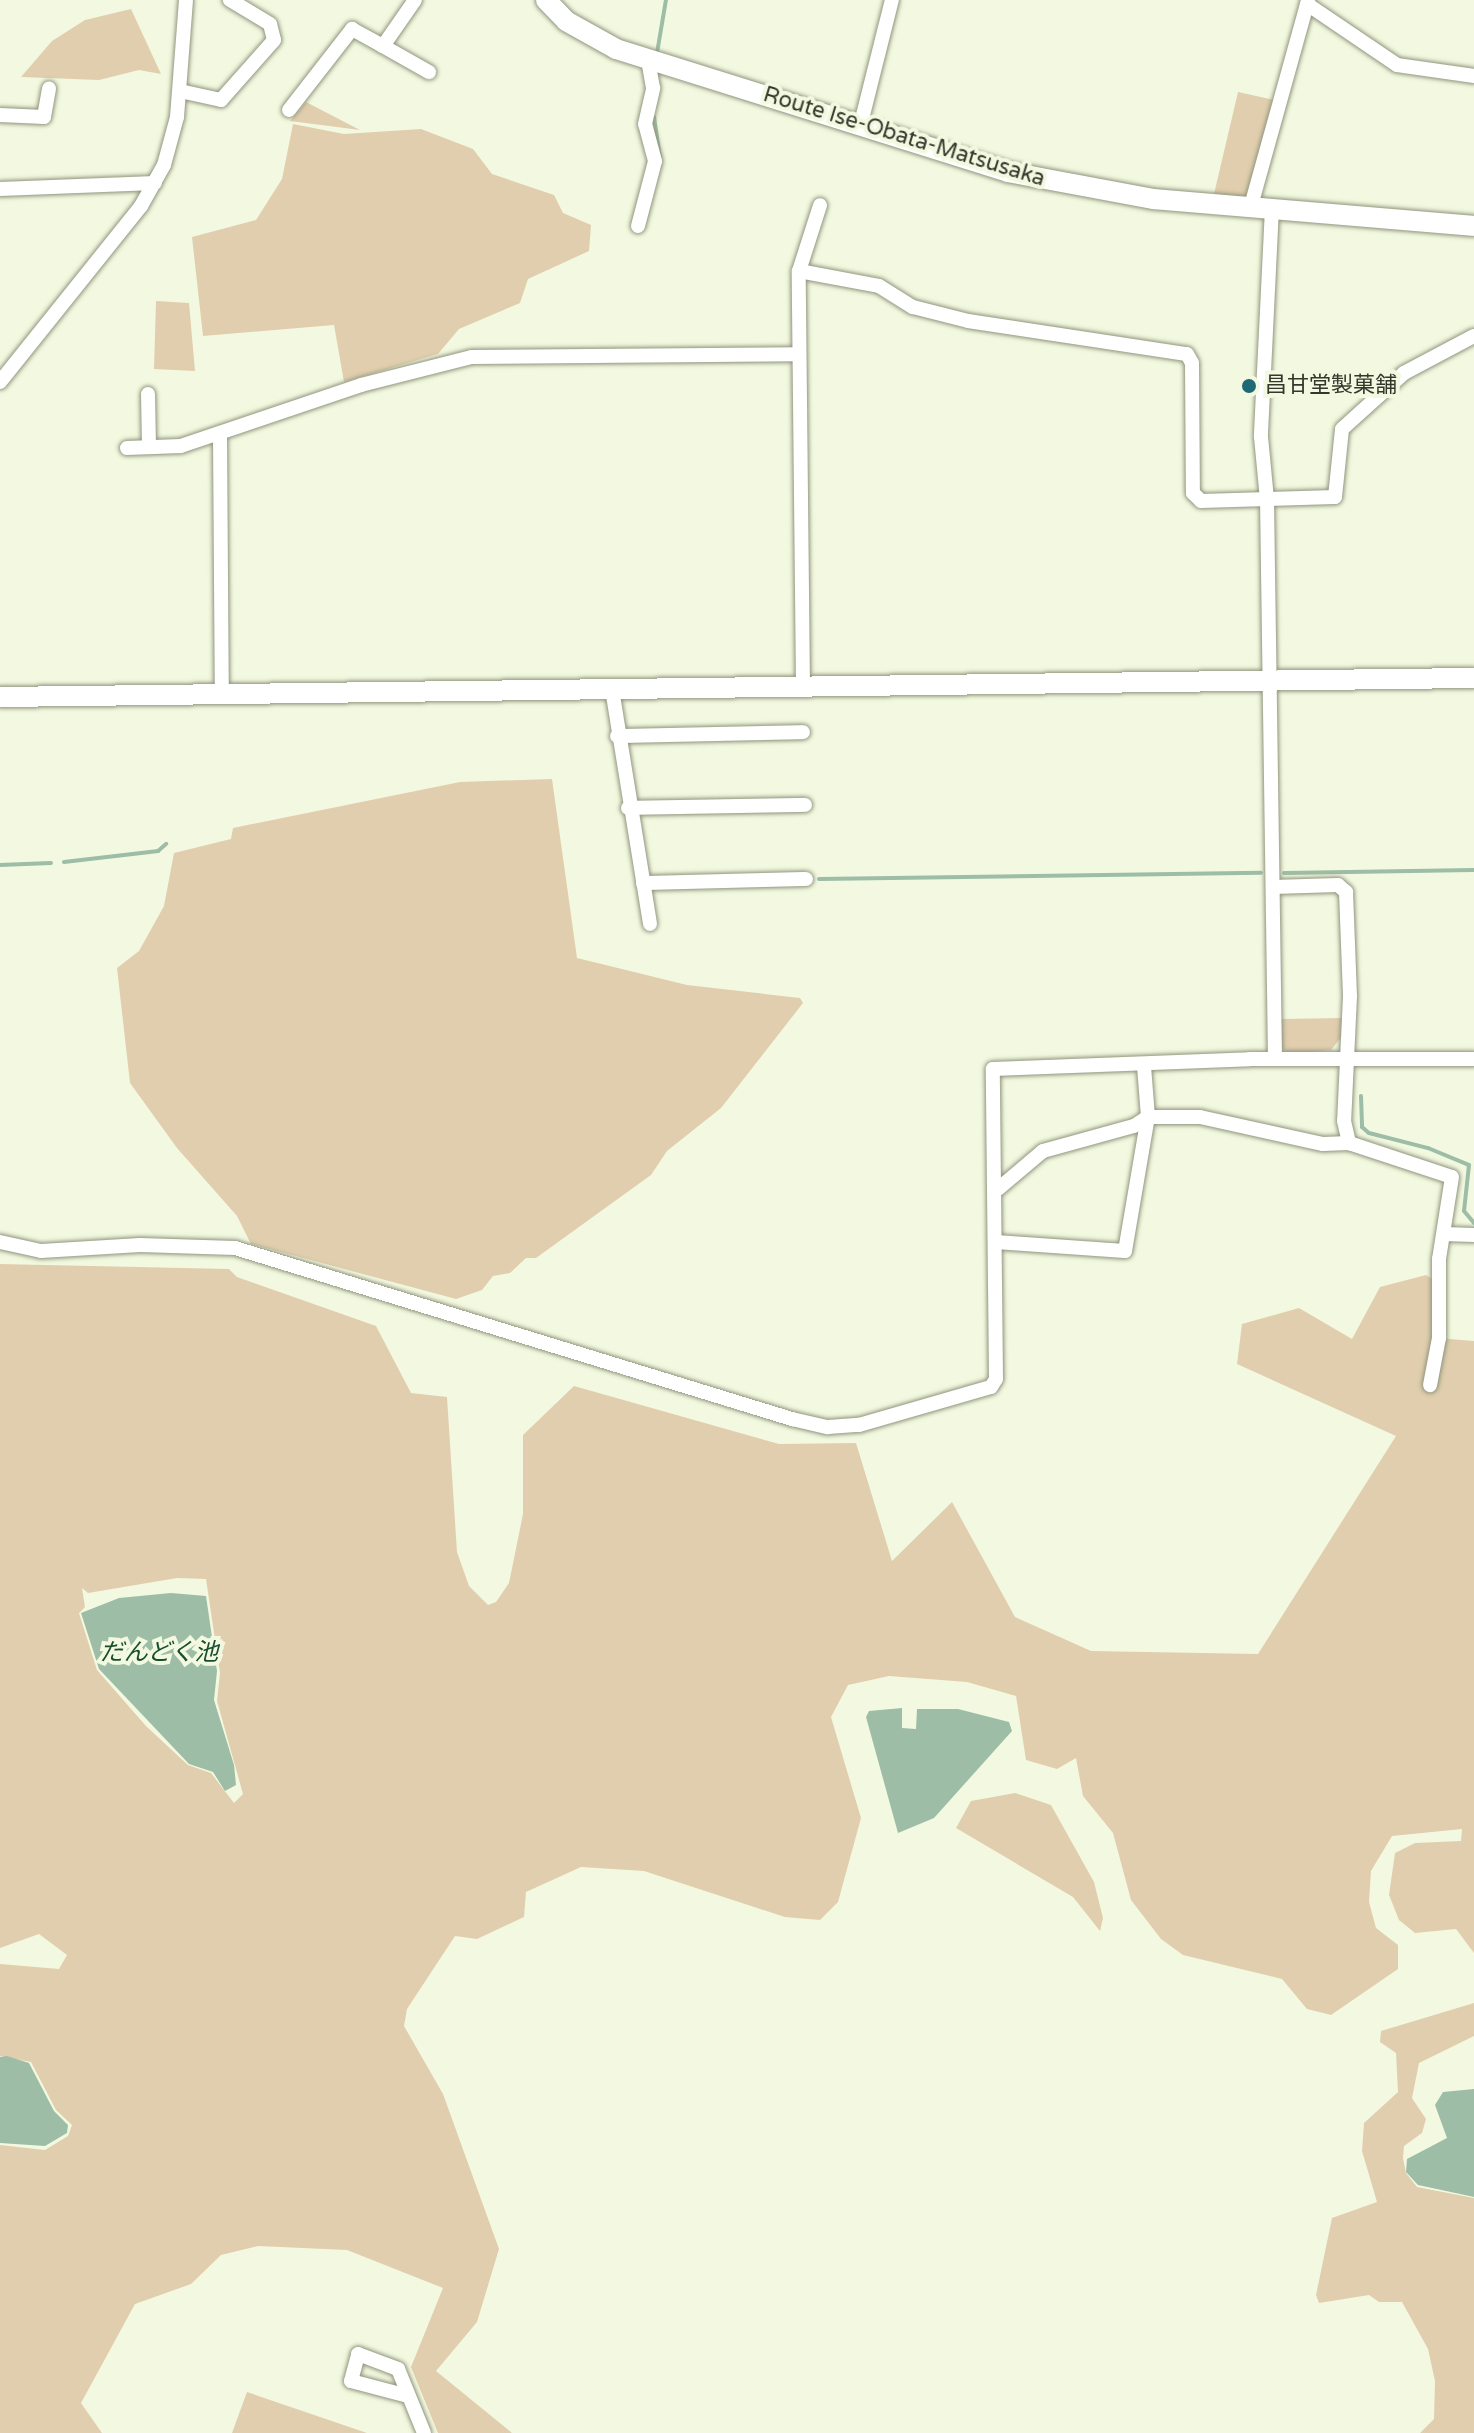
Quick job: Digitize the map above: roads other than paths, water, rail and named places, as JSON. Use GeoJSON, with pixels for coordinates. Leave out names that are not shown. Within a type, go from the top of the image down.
{"type":"FeatureCollection","features":[{"type":"Feature","properties":{"kind":"street"},"geometry":{"type":"LineString","coordinates":[[0,382],[155,183],[173,141],[186,0]]}},
{"type":"Feature","properties":{"kind":"street"},"geometry":{"type":"LineString","coordinates":[[180,91],[221,100],[274,40],[270,24],[230,0]]}},
{"type":"Feature","properties":{"kind":"street"},"geometry":{"type":"LineString","coordinates":[[383,46],[415,0]]}},
{"type":"Feature","properties":{"kind":"street","name":"Route Ise-Obata-Matsusaka"},"geometry":{"type":"LineString","coordinates":[[546,0],[578,29],[648,60],[860,127],[1068,185],[1251,206],[1474,226]]}},
{"type":"Feature","properties":{"kind":"street"},"geometry":{"type":"LineString","coordinates":[[860,127],[892,0]]}},
{"type":"Feature","properties":{"kind":"street"},"geometry":{"type":"LineString","coordinates":[[1251,206],[1307,2],[1397,65],[1474,76]]}},
{"type":"Feature","properties":{"kind":"street"},"geometry":{"type":"LineString","coordinates":[[289,110],[352,29],[429,72]]}},
{"type":"Feature","properties":{"kind":"street"},"geometry":{"type":"LineString","coordinates":[[638,226],[655,161],[644,116],[653,88],[648,60]]}},
{"type":"Feature","properties":{"kind":"street"},"geometry":{"type":"LineString","coordinates":[[0,115],[44,117],[49,88]]}},
{"type":"Feature","properties":{"kind":"street"},"geometry":{"type":"LineString","coordinates":[[0,189],[155,183]]}},
{"type":"Feature","properties":{"kind":"street"},"geometry":{"type":"LineString","coordinates":[[803,687],[799,271],[820,205]]}},
{"type":"Feature","properties":{"kind":"street"},"geometry":{"type":"LineString","coordinates":[[1272,208],[1261,428],[1267,499],[1275,1059]]}},
{"type":"Feature","properties":{"kind":"street"},"geometry":{"type":"LineString","coordinates":[[799,271],[879,286],[913,307],[968,321],[1187,354],[1192,363],[1193,493],[1201,501],[1335,497],[1342,429],[1404,373],[1474,336]]}},
{"type":"Feature","properties":{"kind":"street"},"geometry":{"type":"LineString","coordinates":[[127,448],[181,446],[361,385],[472,357],[798,354]]}},
{"type":"Feature","properties":{"kind":"street"},"geometry":{"type":"LineString","coordinates":[[148,394],[149,447]]}},
{"type":"Feature","properties":{"kind":"street"},"geometry":{"type":"LineString","coordinates":[[220,435],[222,694]]}},
{"type":"Feature","properties":{"kind":"street"},"geometry":{"type":"LineString","coordinates":[[0,697],[1474,678]]}},
{"type":"Feature","properties":{"kind":"street"},"geometry":{"type":"LineString","coordinates":[[612,689],[628,808],[650,924]]}},
{"type":"Feature","properties":{"kind":"street"},"geometry":{"type":"LineString","coordinates":[[617,736],[803,732]]}},
{"type":"Feature","properties":{"kind":"street"},"geometry":{"type":"LineString","coordinates":[[628,808],[805,805]]}},
{"type":"Feature","properties":{"kind":"street"},"geometry":{"type":"LineString","coordinates":[[643,883],[806,879]]}},
{"type":"Feature","properties":{"kind":"street"},"geometry":{"type":"LineString","coordinates":[[1273,887],[1338,885],[1345,890],[1350,996],[1344,1061],[1349,1143]]}},
{"type":"Feature","properties":{"kind":"street"},"geometry":{"type":"LineString","coordinates":[[0,1242],[41,1251],[184,1244],[249,1251],[828,1427],[859,1425],[991,1387],[997,1366],[998,1189],[993,1069],[1275,1059],[1474,1059]]}},
{"type":"Feature","properties":{"kind":"street"},"geometry":{"type":"LineString","coordinates":[[996,1242],[1125,1251],[1148,1117],[1144,1066]]}},
{"type":"Feature","properties":{"kind":"street"},"geometry":{"type":"LineString","coordinates":[[998,1189],[1043,1151],[1134,1126],[1148,1117],[1200,1117],[1323,1144],[1349,1143],[1448,1173],[1453,1182],[1439,1259],[1439,1338],[1430,1385]]}},
{"type":"Feature","properties":{"kind":"street"},"geometry":{"type":"LineString","coordinates":[[1444,1234],[1474,1235]]}},
{"type":"Feature","properties":{"kind":"street"},"geometry":{"type":"LineString","coordinates":[[408,2396],[416,2405],[424,2433]]}},
{"type":"Feature","properties":{"kind":"water","name":"だんどく池"},"geometry":{"type":"Polygon","coordinates":[[[171,1593],[206,1596],[217,1671],[214,1700],[234,1765],[236,1785],[225,1791],[213,1772],[189,1764],[99,1669],[81,1613],[119,1598],[171,1593]]]}},
{"type":"Feature","properties":{"kind":"water"},"geometry":{"type":"Polygon","coordinates":[[[902,1708],[902,1728],[916,1729],[917,1709],[958,1709],[1009,1722],[1012,1731],[934,1818],[898,1833],[866,1717],[869,1711],[902,1708]]]}},
{"type":"Feature","properties":{"kind":"water"},"geometry":{"type":"Polygon","coordinates":[[[0,2057],[29,2063],[54,2111],[68,2125],[67,2133],[45,2146],[0,2143],[0,2057]]]}},
{"type":"Feature","properties":{"kind":"water"},"geometry":{"type":"Polygon","coordinates":[[[1474,2089],[1474,2197],[1418,2185],[1406,2172],[1407,2159],[1447,2138],[1435,2105],[1443,2092],[1474,2089]]]}},
{"type":"Feature","properties":{"kind":"waterway"},"geometry":{"type":"LineString","coordinates":[[657,53],[666,0]]}},
{"type":"Feature","properties":{"kind":"waterway"},"geometry":{"type":"LineString","coordinates":[[654,117],[660,158]]}},
{"type":"Feature","properties":{"kind":"waterway"},"geometry":{"type":"LineString","coordinates":[[64,862],[158,851],[166,844]]}},
{"type":"Feature","properties":{"kind":"waterway"},"geometry":{"type":"LineString","coordinates":[[0,865],[51,863]]}},
{"type":"Feature","properties":{"kind":"waterway"},"geometry":{"type":"LineString","coordinates":[[1284,873],[1474,870]]}},
{"type":"Feature","properties":{"kind":"waterway"},"geometry":{"type":"LineString","coordinates":[[819,879],[1261,873]]}},
{"type":"Feature","properties":{"kind":"waterway"},"geometry":{"type":"LineString","coordinates":[[1361,1096],[1362,1127],[1369,1133],[1428,1148],[1469,1165],[1464,1211],[1474,1223]]}},
{"type":"Feature","properties":{"kind":"place","name":"昌甘堂製菓舗"},"geometry":{"type":"Point","coordinates":[1249,386]}}]}
